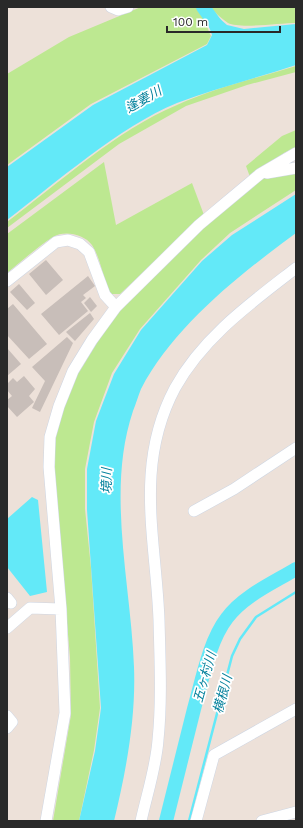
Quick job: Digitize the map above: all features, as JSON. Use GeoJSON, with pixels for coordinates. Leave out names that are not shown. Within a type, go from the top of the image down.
{"type":"FeatureCollection","features":[{"type":"Feature","properties":{"kind":"street"},"geometry":{"type":"LineString","coordinates":[[111,7],[118,10],[128,7]]}},
{"type":"Feature","properties":{"kind":"street"},"geometry":{"type":"LineString","coordinates":[[46,821],[65,713],[61,609],[49,467],[50,437],[59,406],[73,371],[92,340],[116,307],[199,225],[260,174],[296,153]]}},
{"type":"Feature","properties":{"kind":"street"},"geometry":{"type":"LineString","coordinates":[[260,174],[296,168]]}},
{"type":"Feature","properties":{"kind":"street"},"geometry":{"type":"LineString","coordinates":[[7,281],[56,242],[68,240],[80,244],[88,252],[105,295],[116,307]]}},
{"type":"Feature","properties":{"kind":"street"},"geometry":{"type":"LineString","coordinates":[[140,821],[158,741],[160,691],[159,619],[149,506],[150,479],[161,423],[175,388],[202,350],[236,315],[296,268]]}},
{"type":"Feature","properties":{"kind":"street"},"geometry":{"type":"LineString","coordinates":[[194,511],[234,489],[296,448]]}},
{"type":"Feature","properties":{"kind":"street"},"geometry":{"type":"LineString","coordinates":[[7,628],[30,608],[61,609]]}},
{"type":"Feature","properties":{"kind":"street"},"geometry":{"type":"LineString","coordinates":[[196,821],[214,755],[296,708]]}},
{"type":"Feature","properties":{"kind":"street"},"geometry":{"type":"LineString","coordinates":[[7,716],[12,722],[7,728]]}},
{"type":"Feature","properties":{"kind":"street"},"geometry":{"type":"LineString","coordinates":[[262,821],[296,812]]}},
{"type":"Feature","properties":{"kind":"green space"},"geometry":{"type":"Polygon","coordinates":[[[141,7],[199,7],[203,13],[211,36],[207,44],[91,104],[7,165],[7,74],[69,37],[141,7]]]}},
{"type":"Feature","properties":{"kind":"green space"},"geometry":{"type":"Polygon","coordinates":[[[209,7],[296,7],[296,23],[251,26],[234,25],[228,23],[209,7]]]}},
{"type":"Feature","properties":{"kind":"green space"},"geometry":{"type":"Polygon","coordinates":[[[296,66],[296,72],[247,85],[186,106],[119,144],[7,228],[7,222],[89,158],[132,128],[177,105],[206,93],[296,66]]]}},
{"type":"Feature","properties":{"kind":"green space"},"geometry":{"type":"Polygon","coordinates":[[[296,130],[296,147],[284,153],[250,177],[246,166],[282,136],[296,130]]]}},
{"type":"Feature","properties":{"kind":"green space"},"geometry":{"type":"Polygon","coordinates":[[[104,162],[116,225],[192,183],[204,215],[120,294],[109,294],[95,250],[88,241],[74,234],[63,234],[53,237],[7,273],[7,234],[104,162]]]}},
{"type":"Feature","properties":{"kind":"green space"},"geometry":{"type":"Polygon","coordinates":[[[296,172],[296,190],[230,233],[201,260],[140,329],[112,373],[94,422],[85,469],[85,509],[91,568],[100,708],[94,750],[79,821],[53,821],[71,715],[70,657],[54,476],[53,446],[58,417],[71,384],[103,329],[130,299],[204,226],[253,185],[268,176],[296,172]]]}},
{"type":"Feature","properties":{"kind":"water","name":"逢妻川"},"geometry":{"type":"Polygon","coordinates":[[[212,12],[227,25],[244,29],[296,24],[296,65],[177,103],[155,113],[89,156],[7,220],[7,167],[93,105],[207,45],[212,35],[205,15],[212,12]]]}},
{"type":"Feature","properties":{"kind":"water","name":"境川"},"geometry":{"type":"Polygon","coordinates":[[[296,194],[296,233],[252,266],[190,323],[171,344],[155,366],[141,389],[133,411],[125,442],[121,473],[122,538],[134,667],[132,725],[114,821],[79,821],[95,751],[101,708],[87,510],[87,469],[96,421],[114,374],[141,330],[202,261],[232,235],[296,194]]]}},
{"type":"Feature","properties":{"kind":"water"},"geometry":{"type":"Polygon","coordinates":[[[32,497],[38,500],[47,592],[30,596],[7,567],[7,519],[32,497]]]}},
{"type":"Feature","properties":{"kind":"building"},"geometry":{"type":"Polygon","coordinates":[[[46,260],[63,280],[46,295],[29,274],[46,260]]]}},
{"type":"Feature","properties":{"kind":"building"},"geometry":{"type":"Polygon","coordinates":[[[88,276],[95,286],[83,295],[86,298],[81,302],[88,311],[59,335],[41,314],[88,276]]]}},
{"type":"Feature","properties":{"kind":"building"},"geometry":{"type":"Polygon","coordinates":[[[19,284],[35,303],[27,310],[10,292],[19,284]]]}},
{"type":"Feature","properties":{"kind":"building"},"geometry":{"type":"Polygon","coordinates":[[[90,297],[97,306],[91,312],[84,303],[90,297]]]}},
{"type":"Feature","properties":{"kind":"building"},"geometry":{"type":"Polygon","coordinates":[[[13,304],[47,344],[29,359],[7,335],[7,309],[13,304]]]}},
{"type":"Feature","properties":{"kind":"building"},"geometry":{"type":"Polygon","coordinates":[[[90,313],[94,319],[75,341],[66,332],[90,313]]]}},
{"type":"Feature","properties":{"kind":"building"},"geometry":{"type":"Polygon","coordinates":[[[67,337],[73,343],[40,412],[32,408],[45,381],[32,367],[67,337]]]}},
{"type":"Feature","properties":{"kind":"building"},"geometry":{"type":"Polygon","coordinates":[[[7,348],[21,364],[7,376],[7,348]]]}},
{"type":"Feature","properties":{"kind":"building"},"geometry":{"type":"Polygon","coordinates":[[[24,376],[35,389],[29,396],[34,402],[17,417],[7,406],[7,400],[12,396],[7,390],[7,384],[13,378],[17,382],[24,376]]]}},
{"type":"Feature","properties":{"kind":"waterway"},"geometry":{"type":"LineString","coordinates":[[203,7],[219,29]]}},
{"type":"Feature","properties":{"kind":"waterway","name":"五ヶ村川"},"geometry":{"type":"LineString","coordinates":[[166,821],[203,674],[215,638],[227,618],[241,603],[259,590],[296,569]]}},
{"type":"Feature","properties":{"kind":"waterway","name":"横根川"},"geometry":{"type":"LineString","coordinates":[[189,821],[232,656],[240,639],[256,617],[296,592]]}}]}
